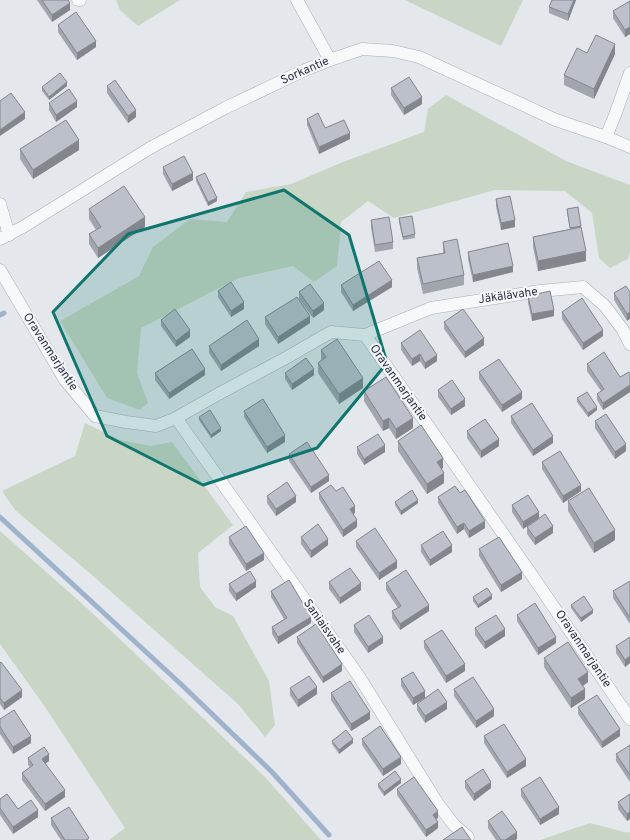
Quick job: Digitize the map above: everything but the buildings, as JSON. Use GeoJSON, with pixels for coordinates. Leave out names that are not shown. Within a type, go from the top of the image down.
{"type":"FeatureCollection","features":[{"type":"Feature","properties":{"kind":"street"},"geometry":{"type":"LineString","coordinates":[[298,0],[330,60]]}},
{"type":"Feature","properties":{"kind":"street","name":"Sorkantie"},"geometry":{"type":"LineString","coordinates":[[5,237],[94,184],[150,148],[225,108],[305,70],[362,49],[393,52],[419,58],[556,120],[630,147]]}},
{"type":"Feature","properties":{"kind":"street"},"geometry":{"type":"LineString","coordinates":[[606,137],[630,73]]}},
{"type":"Feature","properties":{"kind":"street"},"geometry":{"type":"LineString","coordinates":[[0,204],[5,237]]}},
{"type":"Feature","properties":{"kind":"street","name":"Oravanmarjantie"},"geometry":{"type":"LineString","coordinates":[[0,270],[65,380],[95,416],[126,422],[156,426],[176,418],[331,332],[365,335],[630,719]]}},
{"type":"Feature","properties":{"kind":"street","name":"Jäkälävahe"},"geometry":{"type":"LineString","coordinates":[[365,335],[431,308],[540,292],[583,288],[605,306],[630,344]]}},
{"type":"Feature","properties":{"kind":"street","name":"Saniaisvahe"},"geometry":{"type":"LineString","coordinates":[[176,418],[358,675],[438,804],[454,825],[468,837]]}},
{"type":"Feature","properties":{"kind":"highlighted area"},"geometry":{"type":"Polygon","coordinates":[[[284,190],[349,235],[387,363],[317,448],[203,485],[107,436],[53,312],[128,234],[284,190]]]}},
{"type":"Feature","properties":{"kind":"green space"},"geometry":{"type":"Polygon","coordinates":[[[116,0],[180,0],[138,26],[120,10],[116,0]]]}},
{"type":"Feature","properties":{"kind":"green space"},"geometry":{"type":"Polygon","coordinates":[[[405,0],[523,0],[501,46],[405,0]]]}},
{"type":"Feature","properties":{"kind":"green space"},"geometry":{"type":"Polygon","coordinates":[[[446,95],[566,161],[630,185],[630,252],[628,259],[610,268],[599,258],[592,213],[565,191],[495,190],[394,218],[368,201],[341,222],[337,266],[314,282],[293,266],[239,278],[141,328],[137,373],[148,403],[140,410],[107,398],[60,321],[139,276],[153,247],[190,219],[227,222],[246,192],[291,184],[343,162],[424,132],[428,109],[446,95]]]}},
{"type":"Feature","properties":{"kind":"green space"},"geometry":{"type":"Polygon","coordinates":[[[85,423],[120,440],[151,446],[172,442],[233,525],[198,553],[200,587],[215,607],[233,616],[269,681],[275,725],[265,737],[238,704],[92,575],[15,510],[2,491],[75,456],[85,423]]]}},
{"type":"Feature","properties":{"kind":"green space"},"geometry":{"type":"Polygon","coordinates":[[[0,531],[88,609],[265,777],[321,840],[109,840],[125,828],[43,704],[0,644],[0,531]]]}},
{"type":"Feature","properties":{"kind":"green space"},"geometry":{"type":"Polygon","coordinates":[[[590,823],[628,833],[630,832],[630,840],[540,840],[590,823]]]}},
{"type":"Feature","properties":{"kind":"waterway"},"geometry":{"type":"LineString","coordinates":[[0,315],[4,313]]}},
{"type":"Feature","properties":{"kind":"waterway"},"geometry":{"type":"LineString","coordinates":[[0,517],[184,687],[272,772],[329,835]]}}]}
